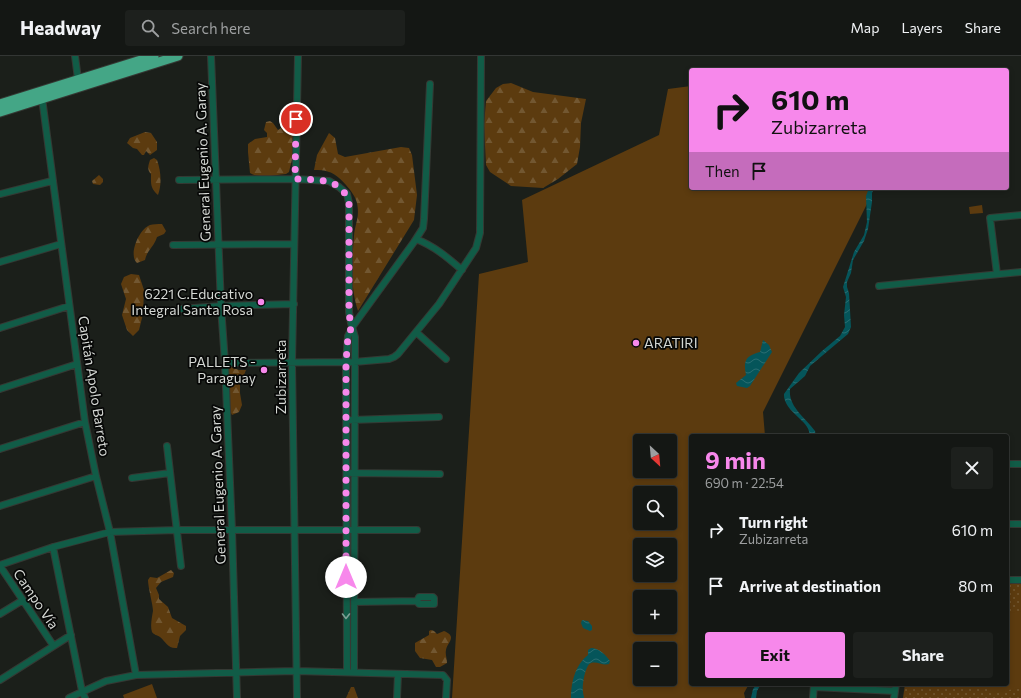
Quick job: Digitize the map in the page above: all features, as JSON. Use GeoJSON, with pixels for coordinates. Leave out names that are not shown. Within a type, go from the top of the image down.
{"type":"FeatureCollection","features":[{"type":"Feature","properties":{"kind":"highway"},"geometry":{"type":"LineString","coordinates":[[0,104],[154,56]]}},
{"type":"Feature","properties":{"kind":"highway"},"geometry":{"type":"LineString","coordinates":[[0,112],[178,56]]}},
{"type":"Feature","properties":{"kind":"street"},"geometry":{"type":"LineString","coordinates":[[75,56],[78,79]]}},
{"type":"Feature","properties":{"kind":"street","name":"General Eugenio A. Garay"},"geometry":{"type":"LineString","coordinates":[[211,56],[218,245],[232,530],[237,698]]}},
{"type":"Feature","properties":{"kind":"street","name":"Zubizarreta"},"geometry":{"type":"LineString","coordinates":[[297,698],[296,531],[292,363],[298,56]]}},
{"type":"Feature","properties":{"kind":"street"},"geometry":{"type":"LineString","coordinates":[[225,364],[354,362],[389,359],[398,354],[439,304],[476,248],[480,233],[481,56]]}},
{"type":"Feature","properties":{"kind":"street"},"geometry":{"type":"LineString","coordinates":[[347,672],[346,362],[348,336],[352,326],[423,228],[430,84]]}},
{"type":"Feature","properties":{"kind":"street","name":"Capitán Apolo Barreto"},"geometry":{"type":"LineString","coordinates":[[42,98],[85,422],[96,476],[110,532],[136,675]]}},
{"type":"Feature","properties":{"kind":"street"},"geometry":{"type":"LineString","coordinates":[[179,180],[295,179],[329,181],[347,194],[350,212],[349,312],[355,337],[354,672]]}},
{"type":"Feature","properties":{"kind":"street"},"geometry":{"type":"LineString","coordinates":[[0,194],[52,180]]}},
{"type":"Feature","properties":{"kind":"street"},"geometry":{"type":"LineString","coordinates":[[997,274],[990,218],[1021,215]]}},
{"type":"Feature","properties":{"kind":"street"},"geometry":{"type":"LineString","coordinates":[[416,238],[442,252],[462,270]]}},
{"type":"Feature","properties":{"kind":"street"},"geometry":{"type":"LineString","coordinates":[[0,262],[61,244]]}},
{"type":"Feature","properties":{"kind":"street"},"geometry":{"type":"LineString","coordinates":[[172,245],[294,244]]}},
{"type":"Feature","properties":{"kind":"street"},"geometry":{"type":"LineString","coordinates":[[879,286],[1021,272]]}},
{"type":"Feature","properties":{"kind":"street"},"geometry":{"type":"LineString","coordinates":[[181,309],[221,306],[294,304]]}},
{"type":"Feature","properties":{"kind":"street"},"geometry":{"type":"LineString","coordinates":[[0,328],[69,306]]}},
{"type":"Feature","properties":{"kind":"street"},"geometry":{"type":"LineString","coordinates":[[416,332],[446,359]]}},
{"type":"Feature","properties":{"kind":"street"},"geometry":{"type":"LineString","coordinates":[[0,389],[77,364]]}},
{"type":"Feature","properties":{"kind":"street"},"geometry":{"type":"LineString","coordinates":[[346,419],[440,417]]}},
{"type":"Feature","properties":{"kind":"street"},"geometry":{"type":"LineString","coordinates":[[0,449],[85,422]]}},
{"type":"Feature","properties":{"kind":"street"},"geometry":{"type":"LineString","coordinates":[[167,446],[181,566]]}},
{"type":"Feature","properties":{"kind":"street"},"geometry":{"type":"LineString","coordinates":[[1009,464],[1021,464]]}},
{"type":"Feature","properties":{"kind":"street"},"geometry":{"type":"LineString","coordinates":[[132,478],[170,473]]}},
{"type":"Feature","properties":{"kind":"street"},"geometry":{"type":"LineString","coordinates":[[346,473],[440,474]]}},
{"type":"Feature","properties":{"kind":"street"},"geometry":{"type":"LineString","coordinates":[[0,506],[96,476]]}},
{"type":"Feature","properties":{"kind":"street"},"geometry":{"type":"LineString","coordinates":[[1009,524],[1021,524]]}},
{"type":"Feature","properties":{"kind":"street"},"geometry":{"type":"LineString","coordinates":[[0,566],[53,547],[110,532],[177,530],[417,530]]}},
{"type":"Feature","properties":{"kind":"street"},"geometry":{"type":"LineString","coordinates":[[53,547],[82,691],[85,698]]}},
{"type":"Feature","properties":{"kind":"street","name":"Campo Vía"},"geometry":{"type":"LineString","coordinates":[[0,566],[53,645]]}},
{"type":"Feature","properties":{"kind":"street"},"geometry":{"type":"LineString","coordinates":[[1009,580],[1021,580]]}},
{"type":"Feature","properties":{"kind":"street"},"geometry":{"type":"LineString","coordinates":[[0,614],[23,600]]}},
{"type":"Feature","properties":{"kind":"street"},"geometry":{"type":"LineString","coordinates":[[354,602],[417,601]]}},
{"type":"Feature","properties":{"kind":"street"},"geometry":{"type":"LineString","coordinates":[[0,680],[71,634]]}},
{"type":"Feature","properties":{"kind":"street"},"geometry":{"type":"LineString","coordinates":[[69,698],[106,681],[136,675],[296,671],[443,675],[447,680],[446,698]]}},
{"type":"Feature","properties":{"kind":"street"},"geometry":{"type":"LineString","coordinates":[[397,698],[398,674]]}},
{"type":"Feature","properties":{"kind":"street"},"geometry":{"type":"LineString","coordinates":[[813,698],[814,686],[895,695]]}},
{"type":"Feature","properties":{"kind":"green space"},"geometry":{"type":"Polygon","coordinates":[[[511,83],[533,92],[586,99],[581,123],[580,147],[577,164],[558,179],[543,188],[511,186],[490,172],[486,165],[484,125],[486,101],[496,88],[503,84],[511,83]]]}},
{"type":"Feature","properties":{"kind":"green space","name":"ARATIRI"},"geometry":{"type":"Polygon","coordinates":[[[689,86],[689,190],[871,190],[871,196],[763,412],[765,434],[689,434],[689,686],[748,686],[744,693],[745,698],[452,698],[479,274],[528,262],[522,200],[659,135],[668,89],[689,86]]]}},
{"type":"Feature","properties":{"kind":"green space"},"geometry":{"type":"Polygon","coordinates":[[[270,121],[278,130],[285,125],[289,125],[292,130],[295,142],[289,172],[286,174],[268,176],[254,175],[250,173],[248,144],[255,139],[267,137],[267,133],[264,130],[266,122],[270,121]]]}},
{"type":"Feature","properties":{"kind":"green space"},"geometry":{"type":"Polygon","coordinates":[[[145,132],[151,133],[157,142],[157,150],[150,155],[146,151],[144,155],[142,155],[137,149],[133,148],[127,143],[130,138],[145,132]]]}},
{"type":"Feature","properties":{"kind":"green space"},"geometry":{"type":"Polygon","coordinates":[[[329,133],[335,138],[338,154],[345,157],[401,147],[409,148],[412,155],[417,195],[414,220],[358,311],[355,302],[352,274],[354,236],[358,217],[356,199],[350,189],[333,173],[322,170],[314,170],[317,155],[329,133]]]}},
{"type":"Feature","properties":{"kind":"green space"},"geometry":{"type":"Polygon","coordinates":[[[154,158],[157,160],[160,173],[158,195],[152,188],[151,174],[148,169],[150,160],[154,158]]]}},
{"type":"Feature","properties":{"kind":"green space"},"geometry":{"type":"Polygon","coordinates":[[[99,175],[103,179],[103,182],[100,185],[93,184],[92,181],[99,175]]]}},
{"type":"Feature","properties":{"kind":"green space"},"geometry":{"type":"Polygon","coordinates":[[[982,205],[983,213],[970,214],[969,207],[982,205]]]}},
{"type":"Feature","properties":{"kind":"green space"},"geometry":{"type":"Polygon","coordinates":[[[162,224],[166,231],[164,234],[157,237],[145,260],[137,263],[134,249],[142,232],[150,225],[162,224]]]}},
{"type":"Feature","properties":{"kind":"green space"},"geometry":{"type":"Polygon","coordinates":[[[131,274],[139,275],[144,290],[143,314],[139,330],[133,336],[127,330],[122,315],[126,299],[121,284],[124,277],[131,274]]]}},
{"type":"Feature","properties":{"kind":"green space"},"geometry":{"type":"Polygon","coordinates":[[[227,367],[246,370],[240,385],[242,405],[239,412],[232,415],[228,391],[221,376],[227,367]]]}},
{"type":"Feature","properties":{"kind":"green space"},"geometry":{"type":"Polygon","coordinates":[[[171,570],[174,573],[173,577],[161,582],[156,588],[159,599],[168,607],[172,618],[186,626],[186,630],[180,636],[177,648],[169,646],[160,637],[154,634],[151,627],[153,611],[148,580],[150,577],[157,578],[171,570]]]}},
{"type":"Feature","properties":{"kind":"green space"},"geometry":{"type":"Polygon","coordinates":[[[1009,584],[1021,584],[1021,698],[903,698],[905,686],[1009,686],[1009,584]]]}},
{"type":"Feature","properties":{"kind":"green space"},"geometry":{"type":"Polygon","coordinates":[[[1021,611],[1021,688],[990,693],[988,686],[1009,686],[1009,613],[1021,611]]]}},
{"type":"Feature","properties":{"kind":"green space"},"geometry":{"type":"Polygon","coordinates":[[[431,630],[437,634],[444,631],[450,635],[451,638],[446,652],[447,663],[440,667],[436,667],[432,660],[420,658],[415,651],[415,643],[429,635],[429,631],[431,630]]]}},
{"type":"Feature","properties":{"kind":"green space"},"geometry":{"type":"Polygon","coordinates":[[[152,684],[157,698],[124,698],[123,695],[152,684]]]}},
{"type":"Feature","properties":{"kind":"green space"},"geometry":{"type":"Polygon","coordinates":[[[351,687],[354,687],[358,698],[346,698],[351,687]]]}},
{"type":"Feature","properties":{"kind":"water"},"geometry":{"type":"Polygon","coordinates":[[[868,190],[873,190],[868,229],[864,241],[853,260],[851,273],[847,282],[851,327],[848,334],[810,366],[805,376],[790,389],[790,395],[795,407],[815,431],[816,434],[809,434],[807,426],[788,406],[784,394],[799,373],[840,336],[845,327],[844,315],[846,297],[843,287],[854,252],[864,235],[867,222],[866,196],[868,190]]]}},
{"type":"Feature","properties":{"kind":"water"},"geometry":{"type":"Polygon","coordinates":[[[763,340],[769,345],[772,352],[750,386],[747,388],[737,386],[736,383],[746,375],[746,360],[751,355],[760,352],[763,340]]]}},
{"type":"Feature","properties":{"kind":"water"},"geometry":{"type":"Polygon","coordinates":[[[582,620],[588,621],[592,626],[592,630],[590,631],[583,628],[581,623],[582,620]]]}},
{"type":"Feature","properties":{"kind":"water"},"geometry":{"type":"Polygon","coordinates":[[[591,648],[597,649],[604,654],[610,661],[609,664],[591,663],[587,668],[584,681],[584,698],[571,698],[572,686],[577,669],[588,655],[588,650],[591,648]]]}},
{"type":"Feature","properties":{"kind":"water"},"geometry":{"type":"Polygon","coordinates":[[[755,686],[760,686],[756,698],[751,698],[753,689],[755,686]]]}},
{"type":"Feature","properties":{"kind":"place","name":"6221 C.Educativo Integral Santa Rosa"},"geometry":{"type":"Point","coordinates":[261,302]}},
{"type":"Feature","properties":{"kind":"place","name":"ARATIRI"},"geometry":{"type":"Point","coordinates":[636,343]}},
{"type":"Feature","properties":{"kind":"place","name":"PALLETS - Paraguay"},"geometry":{"type":"Point","coordinates":[264,370]}},
{"type":"Feature","properties":{"kind":"route"},"geometry":{"type":"LineString","coordinates":[[296,119],[295,179],[329,181],[347,194],[349,203],[349,312],[352,326],[348,336],[346,362],[346,577]]}}]}
